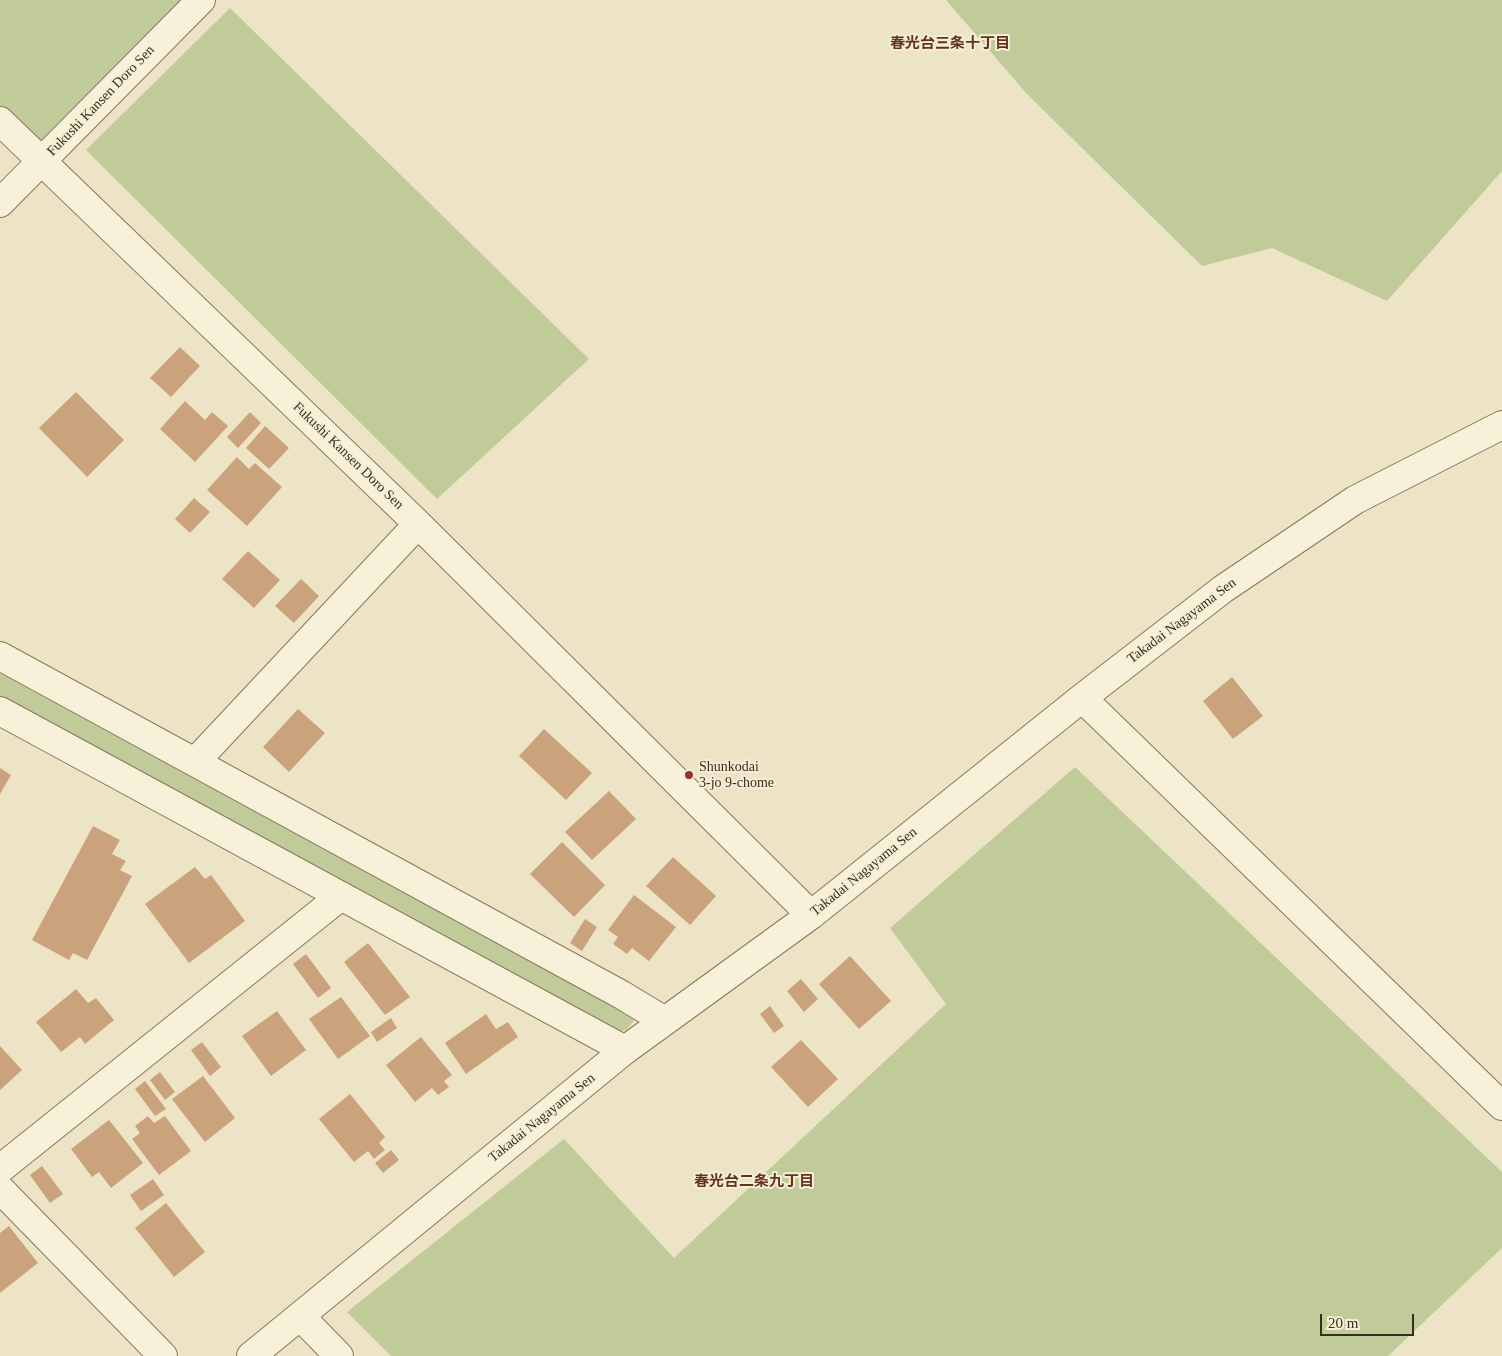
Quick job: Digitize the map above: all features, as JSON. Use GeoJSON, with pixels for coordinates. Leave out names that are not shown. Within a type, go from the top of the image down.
{"type":"FeatureCollection","features":[{"type":"Feature","properties":{"kind":"street","name":"Fukushi Kansen Doro Sen"},"geometry":{"type":"LineString","coordinates":[[200,0],[42,162],[418,524],[811,915]]}},
{"type":"Feature","properties":{"kind":"street"},"geometry":{"type":"LineString","coordinates":[[0,121],[42,162],[0,203]]}},
{"type":"Feature","properties":{"kind":"street","name":"Takadai Nagayama Sen"},"geometry":{"type":"LineString","coordinates":[[251,1356],[625,1050],[811,915],[1082,698],[1222,589],[1355,500],[1502,425]]}},
{"type":"Feature","properties":{"kind":"street"},"geometry":{"type":"LineString","coordinates":[[195,762],[418,524]]}},
{"type":"Feature","properties":{"kind":"street"},"geometry":{"type":"LineString","coordinates":[[0,656],[622,995],[665,1021]]}},
{"type":"Feature","properties":{"kind":"street"},"geometry":{"type":"LineString","coordinates":[[1082,698],[1502,1106]]}},
{"type":"Feature","properties":{"kind":"street"},"geometry":{"type":"LineString","coordinates":[[0,711],[625,1050]]}},
{"type":"Feature","properties":{"kind":"street"},"geometry":{"type":"LineString","coordinates":[[0,1169],[341,896]]}},
{"type":"Feature","properties":{"kind":"street"},"geometry":{"type":"LineString","coordinates":[[0,1189],[163,1356]]}},
{"type":"Feature","properties":{"kind":"street"},"geometry":{"type":"LineString","coordinates":[[301,1317],[340,1356]]}},
{"type":"Feature","properties":{"kind":"green space"},"geometry":{"type":"Polygon","coordinates":[[[0,0],[201,0],[42,162],[0,121],[0,0]]]}},
{"type":"Feature","properties":{"kind":"green space"},"geometry":{"type":"Polygon","coordinates":[[[946,0],[1502,0],[1502,171],[1387,301],[1272,248],[1202,266],[1026,93],[946,0]]]}},
{"type":"Feature","properties":{"kind":"green space"},"geometry":{"type":"Polygon","coordinates":[[[230,8],[589,359],[437,499],[86,150],[230,8]]]}},
{"type":"Feature","properties":{"kind":"green space"},"geometry":{"type":"Polygon","coordinates":[[[0,656],[641,1013],[626,1030],[613,1033],[0,696],[0,656]]]}},
{"type":"Feature","properties":{"kind":"green space"},"geometry":{"type":"Polygon","coordinates":[[[1075,767],[1502,1172],[1502,1248],[1388,1356],[391,1356],[347,1312],[564,1139],[674,1258],[946,1004],[890,928],[1075,767]]]}},
{"type":"Feature","properties":{"kind":"building"},"geometry":{"type":"Polygon","coordinates":[[[180,347],[200,366],[171,397],[150,378],[180,347]]]}},
{"type":"Feature","properties":{"kind":"building"},"geometry":{"type":"Polygon","coordinates":[[[76,392],[124,440],[87,477],[39,428],[76,392]]]}},
{"type":"Feature","properties":{"kind":"building"},"geometry":{"type":"Polygon","coordinates":[[[185,401],[205,420],[212,412],[228,426],[195,462],[160,429],[185,401]]]}},
{"type":"Feature","properties":{"kind":"building"},"geometry":{"type":"Polygon","coordinates":[[[250,412],[261,423],[238,448],[227,437],[250,412]]]}},
{"type":"Feature","properties":{"kind":"building"},"geometry":{"type":"Polygon","coordinates":[[[265,426],[289,448],[269,469],[246,448],[265,426]]]}},
{"type":"Feature","properties":{"kind":"building"},"geometry":{"type":"Polygon","coordinates":[[[237,457],[249,469],[255,463],[282,487],[247,526],[207,490],[237,457]]]}},
{"type":"Feature","properties":{"kind":"building"},"geometry":{"type":"Polygon","coordinates":[[[194,498],[210,512],[190,533],[175,519],[194,498]]]}},
{"type":"Feature","properties":{"kind":"building"},"geometry":{"type":"Polygon","coordinates":[[[248,551],[280,580],[254,608],[222,579],[248,551]]]}},
{"type":"Feature","properties":{"kind":"building"},"geometry":{"type":"Polygon","coordinates":[[[301,579],[319,596],[294,623],[275,606],[301,579]]]}},
{"type":"Feature","properties":{"kind":"building"},"geometry":{"type":"Polygon","coordinates":[[[1232,677],[1263,716],[1233,739],[1203,701],[1232,677]]]}},
{"type":"Feature","properties":{"kind":"building"},"geometry":{"type":"Polygon","coordinates":[[[298,709],[325,733],[289,772],[263,747],[298,709]]]}},
{"type":"Feature","properties":{"kind":"building"},"geometry":{"type":"Polygon","coordinates":[[[544,729],[592,773],[566,800],[519,756],[544,729]]]}},
{"type":"Feature","properties":{"kind":"building"},"geometry":{"type":"Polygon","coordinates":[[[0,768],[11,775],[0,794],[0,768]]]}},
{"type":"Feature","properties":{"kind":"building"},"geometry":{"type":"Polygon","coordinates":[[[609,791],[636,819],[592,860],[565,832],[609,791]]]}},
{"type":"Feature","properties":{"kind":"building"},"geometry":{"type":"Polygon","coordinates":[[[93,826],[120,840],[112,854],[126,861],[120,870],[132,876],[87,960],[73,953],[69,960],[32,940],[93,826]]]}},
{"type":"Feature","properties":{"kind":"building"},"geometry":{"type":"Polygon","coordinates":[[[562,842],[605,885],[574,917],[530,874],[562,842]]]}},
{"type":"Feature","properties":{"kind":"building"},"geometry":{"type":"Polygon","coordinates":[[[673,857],[716,896],[690,925],[646,886],[673,857]]]}},
{"type":"Feature","properties":{"kind":"building"},"geometry":{"type":"Polygon","coordinates":[[[195,867],[205,879],[211,875],[245,921],[189,963],[145,904],[195,867]]]}},
{"type":"Feature","properties":{"kind":"building"},"geometry":{"type":"Polygon","coordinates":[[[634,895],[676,927],[649,961],[632,948],[627,954],[613,944],[618,937],[608,930],[634,895]]]}},
{"type":"Feature","properties":{"kind":"building"},"geometry":{"type":"Polygon","coordinates":[[[585,919],[597,927],[582,951],[570,943],[585,919]]]}},
{"type":"Feature","properties":{"kind":"building"},"geometry":{"type":"Polygon","coordinates":[[[368,943],[410,997],[385,1015],[344,962],[368,943]]]}},
{"type":"Feature","properties":{"kind":"building"},"geometry":{"type":"Polygon","coordinates":[[[306,954],[331,988],[318,998],[293,964],[306,954]]]}},
{"type":"Feature","properties":{"kind":"building"},"geometry":{"type":"Polygon","coordinates":[[[850,956],[891,1001],[859,1029],[819,984],[850,956]]]}},
{"type":"Feature","properties":{"kind":"building"},"geometry":{"type":"Polygon","coordinates":[[[801,979],[818,999],[804,1012],[787,991],[801,979]]]}},
{"type":"Feature","properties":{"kind":"building"},"geometry":{"type":"Polygon","coordinates":[[[76,989],[88,1003],[96,998],[114,1020],[85,1044],[80,1037],[61,1052],[36,1022],[76,989]]]}},
{"type":"Feature","properties":{"kind":"building"},"geometry":{"type":"Polygon","coordinates":[[[341,997],[370,1036],[338,1059],[309,1019],[341,997]]]}},
{"type":"Feature","properties":{"kind":"building"},"geometry":{"type":"Polygon","coordinates":[[[770,1006],[784,1026],[774,1033],[760,1014],[770,1006]]]}},
{"type":"Feature","properties":{"kind":"building"},"geometry":{"type":"Polygon","coordinates":[[[277,1011],[306,1050],[271,1076],[242,1036],[277,1011]]]}},
{"type":"Feature","properties":{"kind":"building"},"geometry":{"type":"Polygon","coordinates":[[[486,1014],[496,1029],[508,1022],[518,1037],[466,1074],[445,1043],[486,1014]]]}},
{"type":"Feature","properties":{"kind":"building"},"geometry":{"type":"Polygon","coordinates":[[[391,1018],[397,1028],[377,1042],[371,1032],[391,1018]]]}},
{"type":"Feature","properties":{"kind":"building"},"geometry":{"type":"Polygon","coordinates":[[[421,1037],[452,1075],[444,1081],[449,1087],[438,1095],[432,1088],[415,1102],[386,1065],[421,1037]]]}},
{"type":"Feature","properties":{"kind":"building"},"geometry":{"type":"Polygon","coordinates":[[[801,1040],[838,1079],[808,1107],[771,1067],[801,1040]]]}},
{"type":"Feature","properties":{"kind":"building"},"geometry":{"type":"Polygon","coordinates":[[[202,1042],[221,1067],[210,1076],[191,1050],[202,1042]]]}},
{"type":"Feature","properties":{"kind":"building"},"geometry":{"type":"Polygon","coordinates":[[[0,1046],[22,1070],[0,1090],[0,1046]]]}},
{"type":"Feature","properties":{"kind":"building"},"geometry":{"type":"Polygon","coordinates":[[[160,1072],[175,1092],[165,1100],[150,1080],[160,1072]]]}},
{"type":"Feature","properties":{"kind":"building"},"geometry":{"type":"Polygon","coordinates":[[[203,1076],[235,1118],[205,1142],[172,1099],[203,1076]]]}},
{"type":"Feature","properties":{"kind":"building"},"geometry":{"type":"Polygon","coordinates":[[[145,1081],[166,1109],[155,1116],[135,1089],[145,1081]]]}},
{"type":"Feature","properties":{"kind":"building"},"geometry":{"type":"Polygon","coordinates":[[[350,1094],[385,1137],[379,1143],[385,1150],[374,1159],[368,1151],[354,1162],[319,1119],[350,1094]]]}},
{"type":"Feature","properties":{"kind":"building"},"geometry":{"type":"Polygon","coordinates":[[[148,1116],[154,1123],[165,1116],[191,1151],[159,1175],[132,1139],[140,1133],[135,1126],[148,1116]]]}},
{"type":"Feature","properties":{"kind":"building"},"geometry":{"type":"Polygon","coordinates":[[[109,1120],[143,1163],[111,1188],[99,1172],[92,1177],[71,1149],[109,1120]]]}},
{"type":"Feature","properties":{"kind":"building"},"geometry":{"type":"Polygon","coordinates":[[[391,1150],[399,1160],[383,1173],[375,1163],[391,1150]]]}},
{"type":"Feature","properties":{"kind":"building"},"geometry":{"type":"Polygon","coordinates":[[[42,1166],[63,1194],[50,1203],[30,1175],[42,1166]]]}},
{"type":"Feature","properties":{"kind":"building"},"geometry":{"type":"Polygon","coordinates":[[[153,1179],[164,1195],[141,1211],[130,1195],[153,1179]]]}},
{"type":"Feature","properties":{"kind":"building"},"geometry":{"type":"Polygon","coordinates":[[[166,1203],[205,1252],[174,1277],[135,1228],[166,1203]]]}},
{"type":"Feature","properties":{"kind":"building"},"geometry":{"type":"Polygon","coordinates":[[[9,1226],[38,1263],[0,1293],[0,1233],[9,1226]]]}},
{"type":"Feature","properties":{"kind":"place","name":"Shunkodai 3-jo 9-chome"},"geometry":{"type":"Point","coordinates":[689,775]}},
{"type":"Feature","properties":{"kind":"district","name":"春光台三条十丁目"},"geometry":{"type":"Point","coordinates":[950,44]}},
{"type":"Feature","properties":{"kind":"district","name":"春光台二条九丁目"},"geometry":{"type":"Point","coordinates":[754,1182]}}]}
